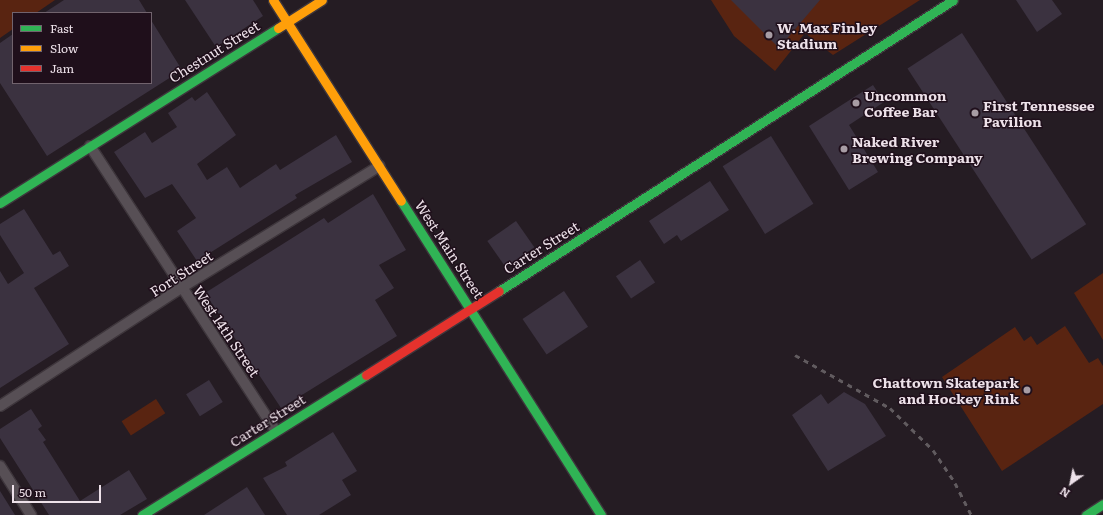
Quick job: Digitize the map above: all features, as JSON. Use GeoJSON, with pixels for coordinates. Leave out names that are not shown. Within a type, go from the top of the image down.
{"type":"FeatureCollection","features":[{"type":"Feature","properties":{"kind":"main road","name":"West Main Street"},"geometry":{"type":"LineString","coordinates":[[273,0],[470,307],[601,515]]}},
{"type":"Feature","properties":{"kind":"main road","name":"Chestnut Street"},"geometry":{"type":"LineString","coordinates":[[0,203],[322,0]]}},
{"type":"Feature","properties":{"kind":"main road","name":"Carter Street"},"geometry":{"type":"LineString","coordinates":[[142,515],[953,0]]}},
{"type":"Feature","properties":{"kind":"main road"},"geometry":{"type":"LineString","coordinates":[[1086,515],[1103,504]]}},
{"type":"Feature","properties":{"kind":"street","name":"West 14th Street"},"geometry":{"type":"LineString","coordinates":[[90,146],[181,288],[276,431]]}},
{"type":"Feature","properties":{"kind":"street","name":"Fort Street"},"geometry":{"type":"LineString","coordinates":[[0,406],[181,288],[380,166]]}},
{"type":"Feature","properties":{"kind":"street"},"geometry":{"type":"LineString","coordinates":[[0,466],[31,515]]}},
{"type":"Feature","properties":{"kind":"shaded area"},"geometry":{"type":"Polygon","coordinates":[[[0,0],[55,0],[37,12],[12,12],[12,30],[0,38],[0,0]]]}},
{"type":"Feature","properties":{"kind":"shaded area","name":"W. Max Finley Stadium"},"geometry":{"type":"Polygon","coordinates":[[[711,0],[920,0],[833,55],[805,33],[775,71],[734,36],[711,0]]]}},
{"type":"Feature","properties":{"kind":"shaded area"},"geometry":{"type":"Polygon","coordinates":[[[1103,273],[1103,340],[1074,293],[1103,273]]]}},
{"type":"Feature","properties":{"kind":"shaded area","name":"Chattown Skatepark and Hockey Rink"},"geometry":{"type":"Polygon","coordinates":[[[1065,326],[1089,363],[1098,358],[1103,366],[1103,404],[1002,471],[942,377],[1015,327],[1024,341],[1031,336],[1037,345],[1065,326]]]}},
{"type":"Feature","properties":{"kind":"shaded area"},"geometry":{"type":"Polygon","coordinates":[[[156,399],[165,413],[131,436],[122,421],[156,399]]]}},
{"type":"Feature","properties":{"kind":"building"},"geometry":{"type":"Polygon","coordinates":[[[64,0],[139,0],[146,12],[46,12],[64,0]]]}},
{"type":"Feature","properties":{"kind":"building"},"geometry":{"type":"Polygon","coordinates":[[[185,0],[253,0],[263,16],[216,47],[185,0]]]}},
{"type":"Feature","properties":{"kind":"building"},"geometry":{"type":"Polygon","coordinates":[[[731,0],[820,0],[779,48],[731,0]]]}},
{"type":"Feature","properties":{"kind":"building"},"geometry":{"type":"Polygon","coordinates":[[[1016,0],[1052,0],[1062,14],[1037,32],[1016,0]]]}},
{"type":"Feature","properties":{"kind":"building"},"geometry":{"type":"Polygon","coordinates":[[[152,22],[182,70],[47,156],[0,83],[0,43],[12,35],[12,84],[152,84],[152,22]]]}},
{"type":"Feature","properties":{"kind":"building","name":"First Tennessee Pavilion"},"geometry":{"type":"Polygon","coordinates":[[[962,33],[1086,224],[1032,260],[907,68],[962,33]]]}},
{"type":"Feature","properties":{"kind":"building","name":"Naked River Brewing Company"},"geometry":{"type":"Polygon","coordinates":[[[873,85],[884,102],[849,125],[878,172],[849,190],[809,126],[873,85]]]}},
{"type":"Feature","properties":{"kind":"building"},"geometry":{"type":"Polygon","coordinates":[[[207,92],[236,135],[197,164],[207,180],[227,167],[240,188],[276,164],[280,170],[336,135],[352,162],[295,195],[297,198],[197,261],[177,231],[196,218],[172,184],[145,198],[114,152],[145,132],[152,143],[177,127],[168,113],[192,97],[195,101],[207,92]]]}},
{"type":"Feature","properties":{"kind":"building"},"geometry":{"type":"Polygon","coordinates":[[[771,136],[813,204],[765,234],[723,166],[771,136]]]}},
{"type":"Feature","properties":{"kind":"building"},"geometry":{"type":"Polygon","coordinates":[[[710,181],[729,210],[681,241],[677,235],[664,244],[649,221],[710,181]]]}},
{"type":"Feature","properties":{"kind":"building"},"geometry":{"type":"Polygon","coordinates":[[[373,194],[406,250],[379,265],[394,288],[375,300],[397,336],[281,408],[205,293],[324,218],[328,223],[373,194]]]}},
{"type":"Feature","properties":{"kind":"building"},"geometry":{"type":"Polygon","coordinates":[[[24,209],[53,255],[60,251],[69,266],[34,288],[69,344],[0,388],[0,271],[8,284],[24,273],[0,235],[0,224],[24,209]]]}},
{"type":"Feature","properties":{"kind":"building"},"geometry":{"type":"Polygon","coordinates":[[[516,221],[534,247],[506,267],[487,241],[516,221]]]}},
{"type":"Feature","properties":{"kind":"building"},"geometry":{"type":"Polygon","coordinates":[[[640,260],[655,282],[631,299],[616,276],[640,260]]]}},
{"type":"Feature","properties":{"kind":"building"},"geometry":{"type":"Polygon","coordinates":[[[564,291],[588,327],[547,355],[523,319],[564,291]]]}},
{"type":"Feature","properties":{"kind":"building"},"geometry":{"type":"Polygon","coordinates":[[[209,380],[223,402],[200,416],[186,394],[209,380]]]}},
{"type":"Feature","properties":{"kind":"building"},"geometry":{"type":"Polygon","coordinates":[[[844,392],[865,404],[886,436],[828,471],[792,415],[821,394],[828,404],[844,392]]]}},
{"type":"Feature","properties":{"kind":"building"},"geometry":{"type":"Polygon","coordinates":[[[31,409],[42,426],[38,429],[46,440],[43,442],[80,501],[129,470],[147,499],[120,515],[49,515],[0,438],[0,429],[31,409]]]}},
{"type":"Feature","properties":{"kind":"building"},"geometry":{"type":"Polygon","coordinates":[[[333,432],[357,471],[342,480],[351,495],[319,515],[287,515],[263,478],[287,466],[285,462],[333,432]]]}},
{"type":"Feature","properties":{"kind":"building"},"geometry":{"type":"Polygon","coordinates":[[[247,487],[265,515],[204,515],[247,487]]]}},
{"type":"Feature","properties":{"kind":"building"},"geometry":{"type":"Polygon","coordinates":[[[0,491],[15,515],[0,515],[0,491]]]}},
{"type":"Feature","properties":{"kind":"railway"},"geometry":{"type":"LineString","coordinates":[[795,355],[890,408],[933,450],[955,483],[971,515]]}},
{"type":"Feature","properties":{"kind":"traffic: fast"},"geometry":{"type":"LineString","coordinates":[[499,291],[953,0]]}},
{"type":"Feature","properties":{"kind":"traffic: fast"},"geometry":{"type":"LineString","coordinates":[[0,203],[278,28]]}},
{"type":"Feature","properties":{"kind":"traffic: fast"},"geometry":{"type":"LineString","coordinates":[[401,201],[601,515]]}},
{"type":"Feature","properties":{"kind":"traffic: fast"},"geometry":{"type":"LineString","coordinates":[[142,515],[366,375]]}},
{"type":"Feature","properties":{"kind":"traffic: fast"},"geometry":{"type":"LineString","coordinates":[[1086,515],[1103,504]]}},
{"type":"Feature","properties":{"kind":"traffic: slow"},"geometry":{"type":"LineString","coordinates":[[273,0],[401,201]]}},
{"type":"Feature","properties":{"kind":"traffic: slow"},"geometry":{"type":"LineString","coordinates":[[278,28],[322,0]]}},
{"type":"Feature","properties":{"kind":"traffic: jam"},"geometry":{"type":"LineString","coordinates":[[366,375],[499,291]]}},
{"type":"Feature","properties":{"kind":"place","name":"W. Max Finley Stadium"},"geometry":{"type":"Point","coordinates":[769,35]}},
{"type":"Feature","properties":{"kind":"place","name":"Uncommon Coffee Bar"},"geometry":{"type":"Point","coordinates":[856,103]}},
{"type":"Feature","properties":{"kind":"place","name":"First Tennessee Pavilion"},"geometry":{"type":"Point","coordinates":[975,113]}},
{"type":"Feature","properties":{"kind":"place","name":"Naked River Brewing Company"},"geometry":{"type":"Point","coordinates":[844,149]}},
{"type":"Feature","properties":{"kind":"place","name":"Chattown Skatepark and Hockey Rink"},"geometry":{"type":"Point","coordinates":[1027,390]}}]}
